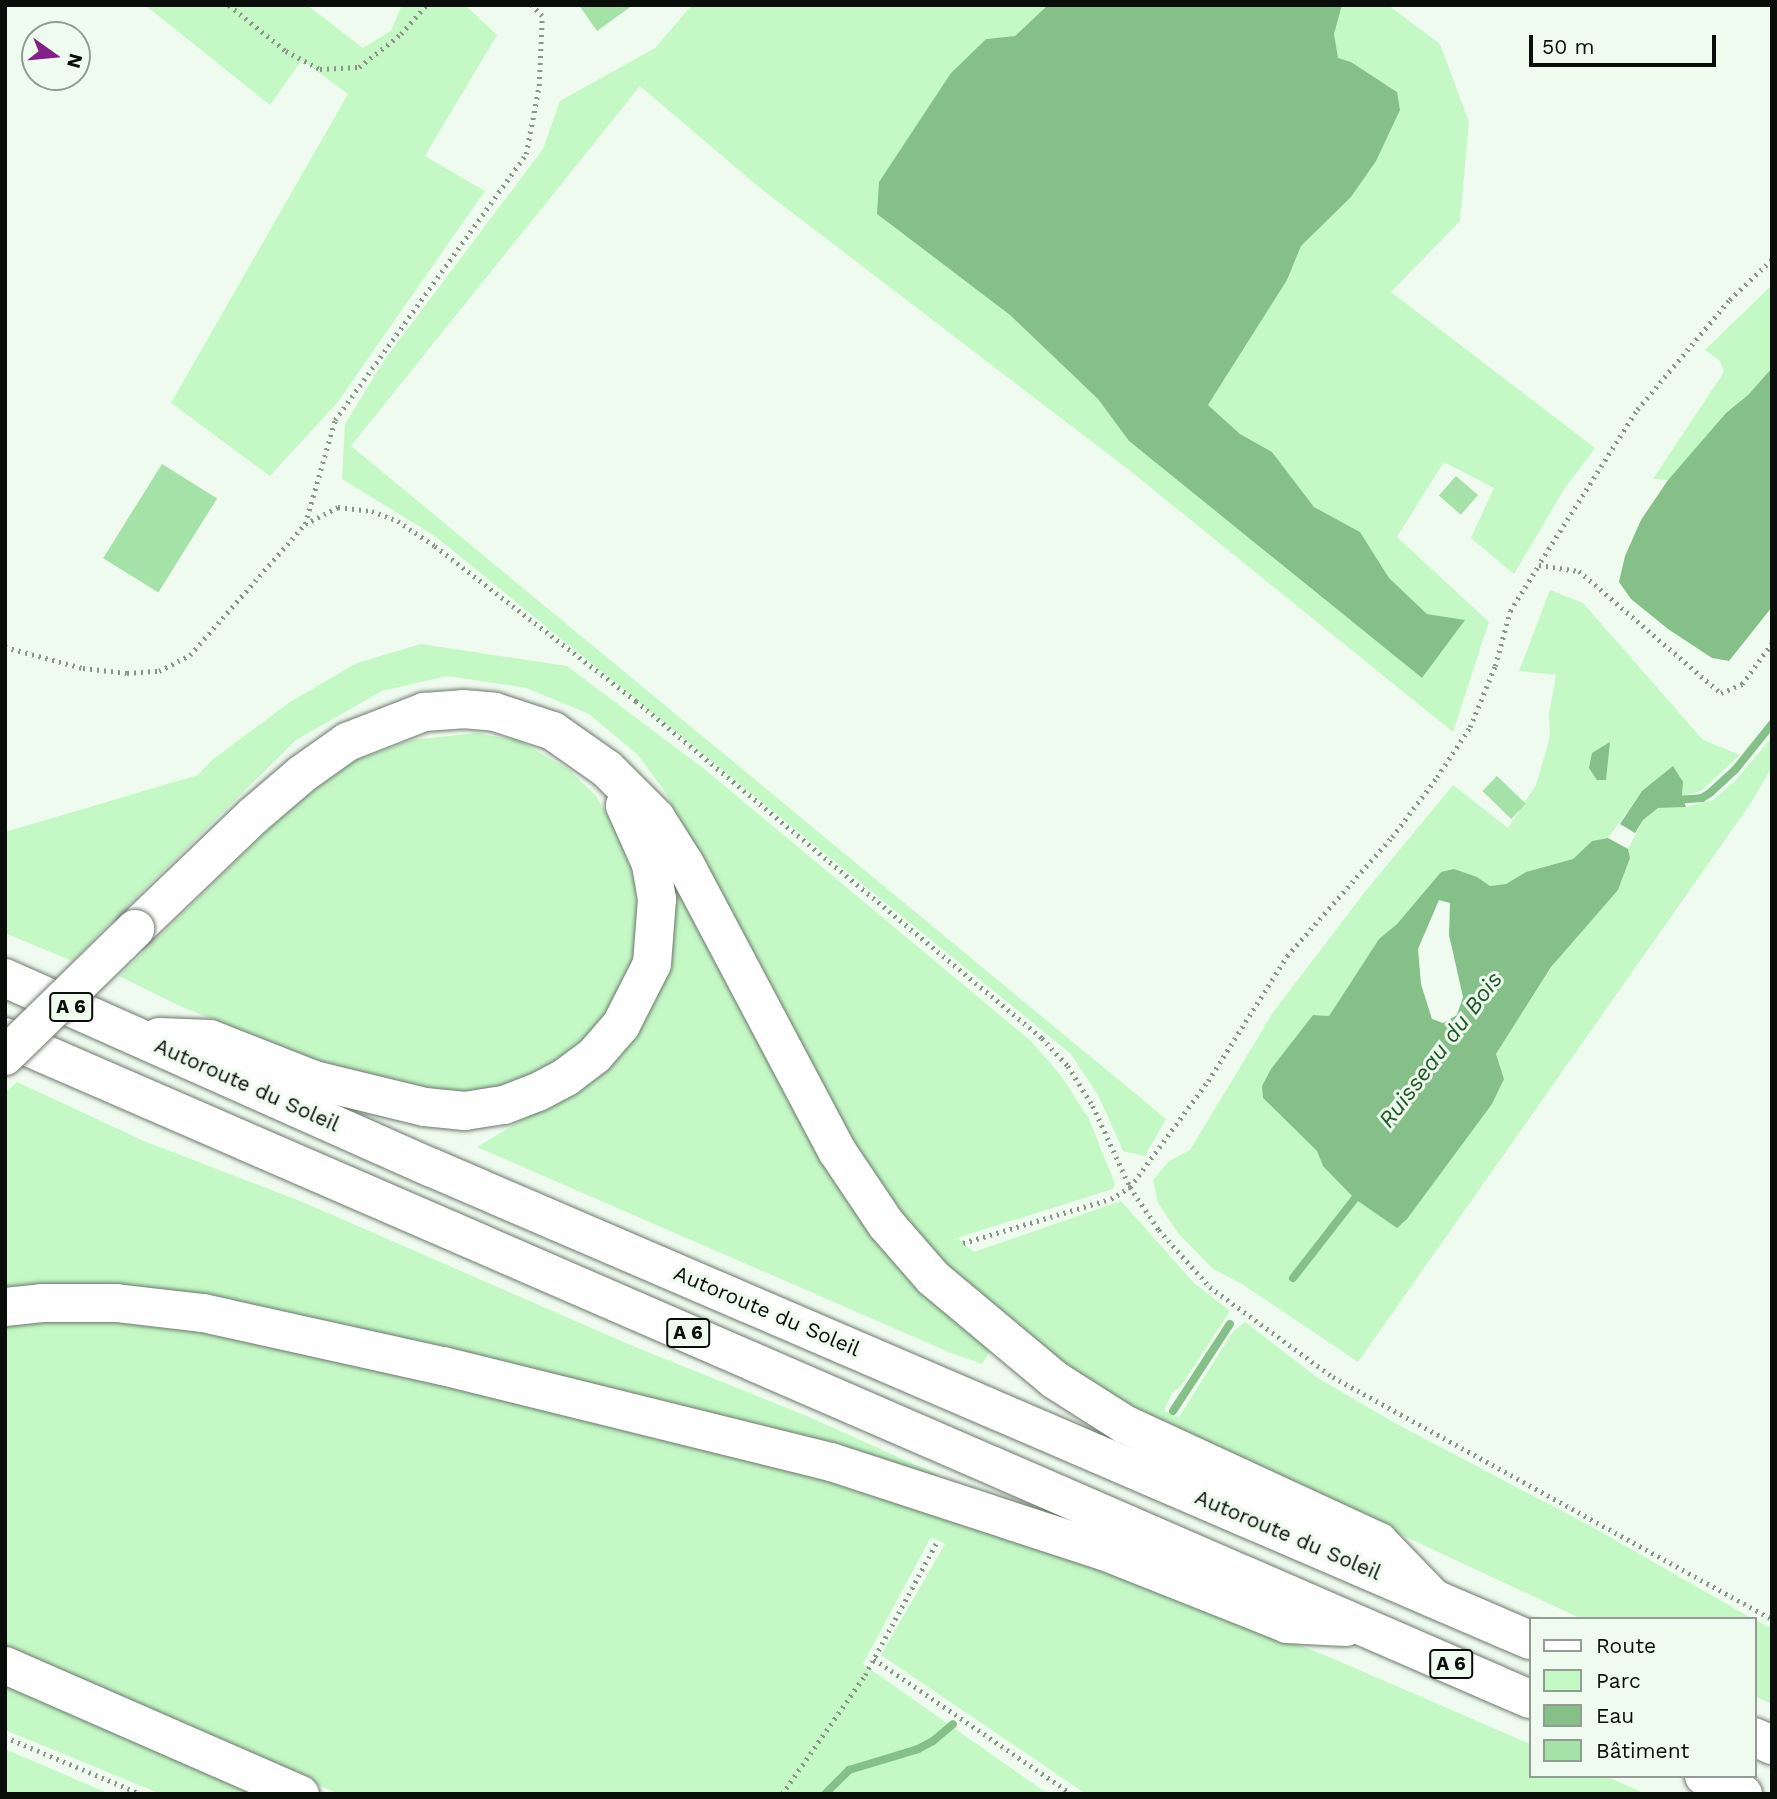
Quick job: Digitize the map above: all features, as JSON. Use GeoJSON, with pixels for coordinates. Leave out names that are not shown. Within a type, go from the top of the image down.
{"type":"FeatureCollection","features":[{"type":"Feature","properties":{"kind":"highway"},"geometry":{"type":"LineString","coordinates":[[5,1056],[253,816],[302,774],[347,742],[424,712],[463,709],[495,712],[553,731],[607,769],[656,818],[685,864],[837,1151],[886,1224],[933,1278],[1055,1380],[1124,1424],[1379,1542],[1433,1598]]}},
{"type":"Feature","properties":{"kind":"highway"},"geometry":{"type":"LineString","coordinates":[[136,1036],[210,1039],[314,1080],[425,1107],[465,1111],[504,1105],[566,1077],[595,1055],[621,1025],[652,964],[657,899],[651,864],[607,769]]}},
{"type":"Feature","properties":{"kind":"highway","name":"Autoroute du Soleil"},"geometry":{"type":"LineString","coordinates":[[5,978],[430,1167],[1528,1639]]}},
{"type":"Feature","properties":{"kind":"highway","name":"A 6"},"geometry":{"type":"LineString","coordinates":[[5,1037],[1528,1698]]}},
{"type":"Feature","properties":{"kind":"highway"},"geometry":{"type":"LineString","coordinates":[[5,1307],[42,1303],[116,1303],[203,1313],[443,1366],[831,1462],[1104,1551],[1287,1624],[1371,1629]]}},
{"type":"Feature","properties":{"kind":"highway"},"geometry":{"type":"LineString","coordinates":[[1756,1738],[1772,1745]]}},
{"type":"Feature","properties":{"kind":"highway"},"geometry":{"type":"LineString","coordinates":[[1708,1778],[1743,1794]]}},
{"type":"Feature","properties":{"kind":"street"},"geometry":{"type":"LineString","coordinates":[[5,1665],[300,1794]]}},
{"type":"Feature","properties":{"kind":"path"},"geometry":{"type":"LineString","coordinates":[[229,5],[286,51],[320,69],[359,68],[401,34],[426,5]]}},
{"type":"Feature","properties":{"kind":"path"},"geometry":{"type":"LineString","coordinates":[[305,524],[335,421],[526,153],[539,86],[542,16],[531,5]]}},
{"type":"Feature","properties":{"kind":"path"},"geometry":{"type":"LineString","coordinates":[[962,1243],[1111,1199],[1130,1187],[1208,1081],[1287,956],[1392,837],[1470,727],[1495,666],[1510,611],[1636,412],[1729,301],[1772,260]]}},
{"type":"Feature","properties":{"kind":"path"},"geometry":{"type":"LineString","coordinates":[[1539,565],[1579,571],[1721,693],[1742,684],[1772,643]]}},
{"type":"Feature","properties":{"kind":"path"},"geometry":{"type":"LineString","coordinates":[[1130,1187],[1159,1230],[1210,1287],[1333,1377],[1772,1619]]}},
{"type":"Feature","properties":{"kind":"path"},"geometry":{"type":"LineString","coordinates":[[782,1794],[874,1659],[938,1540]]}},
{"type":"Feature","properties":{"kind":"path"},"geometry":{"type":"LineString","coordinates":[[874,1659],[1072,1794]]}},
{"type":"Feature","properties":{"kind":"path"},"geometry":{"type":"LineString","coordinates":[[5,1737],[141,1794]]}},
{"type":"Feature","properties":{"kind":"green space"},"geometry":{"type":"Polygon","coordinates":[[[145,5],[307,5],[363,48],[391,31],[402,5],[465,5],[497,35],[425,156],[485,191],[337,403],[270,476],[171,403],[348,94],[302,60],[270,105],[145,5]]]}},
{"type":"Feature","properties":{"kind":"green space"},"geometry":{"type":"Polygon","coordinates":[[[692,5],[1048,5],[1015,36],[986,39],[951,73],[926,115],[877,214],[1010,315],[1098,399],[1129,441],[1422,678],[1464,620],[1427,614],[1389,578],[1360,532],[1314,507],[1272,452],[1240,434],[1208,405],[1287,280],[1301,246],[1351,197],[1396,91],[1351,62],[1337,58],[1334,34],[1342,5],[1388,5],[1440,44],[1469,122],[1460,221],[1391,292],[1595,448],[1565,488],[1514,574],[1471,538],[1494,488],[1444,462],[1397,537],[1489,622],[1453,732],[1129,470],[760,188],[640,86],[351,446],[1166,1119],[1145,1156],[1123,1151],[1099,1097],[1071,1054],[435,536],[342,479],[345,424],[385,359],[543,149],[560,101],[655,48],[692,5]]]}},
{"type":"Feature","properties":{"kind":"green space"},"geometry":{"type":"Polygon","coordinates":[[[1772,285],[1772,368],[1748,395],[1726,413],[1668,480],[1653,479],[1724,372],[1720,361],[1705,350],[1772,285]]]}},
{"type":"Feature","properties":{"kind":"green space"},"geometry":{"type":"Polygon","coordinates":[[[1550,590],[1583,603],[1703,740],[1740,755],[1701,791],[1682,796],[1683,782],[1642,791],[1608,838],[1592,841],[1573,859],[1526,872],[1506,884],[1490,886],[1477,877],[1441,872],[1397,924],[1379,939],[1329,1016],[1313,1015],[1293,1041],[1263,1098],[1317,1151],[1323,1166],[1504,1079],[1496,1054],[1563,949],[1618,890],[1630,858],[1628,849],[1643,820],[1658,808],[1686,807],[1713,800],[1735,781],[1772,737],[1772,767],[1751,803],[1358,1362],[1242,1284],[1213,1269],[1178,1233],[1158,1203],[1153,1180],[1169,1161],[1190,1150],[1274,1011],[1364,893],[1453,785],[1508,828],[1536,785],[1550,737],[1549,714],[1556,675],[1519,671],[1550,590]]]}},
{"type":"Feature","properties":{"kind":"green space"},"geometry":{"type":"Polygon","coordinates":[[[421,644],[567,666],[703,768],[1031,1041],[1062,1077],[1089,1119],[1115,1184],[1113,1189],[957,1238],[974,1252],[1121,1201],[1194,1283],[1230,1311],[1181,1386],[1172,1393],[1164,1411],[1179,1417],[1232,1333],[1245,1322],[1318,1378],[1393,1422],[1594,1528],[1750,1617],[1578,1617],[1153,1419],[1076,1375],[928,1249],[878,1189],[742,945],[666,793],[637,754],[589,714],[526,688],[447,676],[382,691],[296,740],[72,961],[5,933],[5,832],[198,775],[212,760],[290,702],[357,663],[421,644]]]}},
{"type":"Feature","properties":{"kind":"green space"},"geometry":{"type":"Polygon","coordinates":[[[477,733],[520,741],[569,770],[596,796],[621,838],[634,879],[638,917],[632,962],[610,1008],[588,1040],[563,1063],[487,1092],[437,1092],[361,1077],[182,1007],[119,976],[286,812],[353,761],[412,740],[477,733]]]}},
{"type":"Feature","properties":{"kind":"green space"},"geometry":{"type":"Polygon","coordinates":[[[658,848],[724,966],[982,1336],[989,1353],[982,1364],[951,1353],[477,1147],[577,1087],[638,1023],[658,848]]]}},
{"type":"Feature","properties":{"kind":"green space"},"geometry":{"type":"Polygon","coordinates":[[[17,1082],[144,1141],[305,1203],[628,1344],[809,1417],[936,1474],[937,1484],[745,1431],[5,1296],[5,1093],[17,1082]]]}},
{"type":"Feature","properties":{"kind":"green space"},"geometry":{"type":"Polygon","coordinates":[[[50,1316],[217,1327],[779,1459],[1062,1550],[1334,1659],[1528,1743],[1528,1778],[1610,1778],[1646,1794],[1086,1794],[881,1655],[945,1544],[931,1537],[863,1664],[1048,1794],[339,1794],[5,1648],[5,1320],[50,1316]]]}},
{"type":"Feature","properties":{"kind":"green space"},"geometry":{"type":"Polygon","coordinates":[[[1756,1620],[1772,1629],[1772,1704],[1756,1697],[1756,1620]]]}},
{"type":"Feature","properties":{"kind":"green space"},"geometry":{"type":"Polygon","coordinates":[[[5,1686],[262,1794],[161,1794],[5,1730],[5,1686]]]}},
{"type":"Feature","properties":{"kind":"green space"},"geometry":{"type":"Polygon","coordinates":[[[5,1749],[110,1794],[5,1794],[5,1749]]]}},
{"type":"Feature","properties":{"kind":"water"},"geometry":{"type":"Polygon","coordinates":[[[1048,5],[1342,5],[1334,34],[1338,58],[1351,62],[1397,92],[1400,110],[1376,161],[1351,197],[1301,246],[1287,280],[1208,405],[1240,434],[1272,452],[1314,507],[1360,532],[1389,578],[1427,614],[1465,620],[1422,678],[1129,441],[1098,399],[1010,315],[877,214],[879,182],[951,73],[986,39],[1015,36],[1048,5]]]}},
{"type":"Feature","properties":{"kind":"water"},"geometry":{"type":"Polygon","coordinates":[[[1772,368],[1772,607],[1729,661],[1712,658],[1668,629],[1631,599],[1619,582],[1625,556],[1641,520],[1668,480],[1726,413],[1748,395],[1772,368]]]}},
{"type":"Feature","properties":{"kind":"water"},"geometry":{"type":"Polygon","coordinates":[[[1610,742],[1606,780],[1597,780],[1589,768],[1592,753],[1610,742]]]}},
{"type":"Feature","properties":{"kind":"water"},"geometry":{"type":"Polygon","coordinates":[[[1673,766],[1683,782],[1682,796],[1686,807],[1658,808],[1643,820],[1635,833],[1620,824],[1642,791],[1673,766]]]}},
{"type":"Feature","properties":{"kind":"water"},"geometry":{"type":"Polygon","coordinates":[[[1608,838],[1628,849],[1630,858],[1618,890],[1551,967],[1496,1054],[1504,1079],[1492,1104],[1407,1219],[1397,1228],[1355,1199],[1323,1166],[1317,1151],[1263,1098],[1262,1086],[1271,1069],[1313,1015],[1329,1016],[1379,939],[1397,924],[1441,872],[1454,869],[1477,877],[1490,886],[1506,884],[1526,872],[1573,859],[1592,841],[1608,838]],[[1439,900],[1418,949],[1421,984],[1432,1019],[1443,1023],[1457,1015],[1463,997],[1449,935],[1450,903],[1439,900]]]}},
{"type":"Feature","properties":{"kind":"building"},"geometry":{"type":"Polygon","coordinates":[[[579,5],[633,5],[597,31],[579,5]]]}},
{"type":"Feature","properties":{"kind":"building"},"geometry":{"type":"Polygon","coordinates":[[[162,464],[217,498],[158,593],[103,558],[162,464]]]}},
{"type":"Feature","properties":{"kind":"building"},"geometry":{"type":"Polygon","coordinates":[[[1456,476],[1478,495],[1461,515],[1439,496],[1456,476]]]}},
{"type":"Feature","properties":{"kind":"building"},"geometry":{"type":"Polygon","coordinates":[[[1497,776],[1526,804],[1511,819],[1482,791],[1497,776]]]}},
{"type":"Feature","properties":{"kind":"waterway","name":"Ruisseau du Bois"},"geometry":{"type":"LineString","coordinates":[[1675,800],[1702,798],[1710,793],[1735,770],[1772,724]]}},
{"type":"Feature","properties":{"kind":"waterway","name":"Ruisseau du Bois"},"geometry":{"type":"LineString","coordinates":[[1293,1278],[1360,1192]]}},
{"type":"Feature","properties":{"kind":"waterway","name":"Ruisseau du Bois"},"geometry":{"type":"LineString","coordinates":[[1173,1411],[1230,1324]]}},
{"type":"Feature","properties":{"kind":"waterway","name":"Ruisseau du Bois"},"geometry":{"type":"LineString","coordinates":[[825,1794],[849,1770],[918,1749],[933,1741],[953,1724]]}}]}
